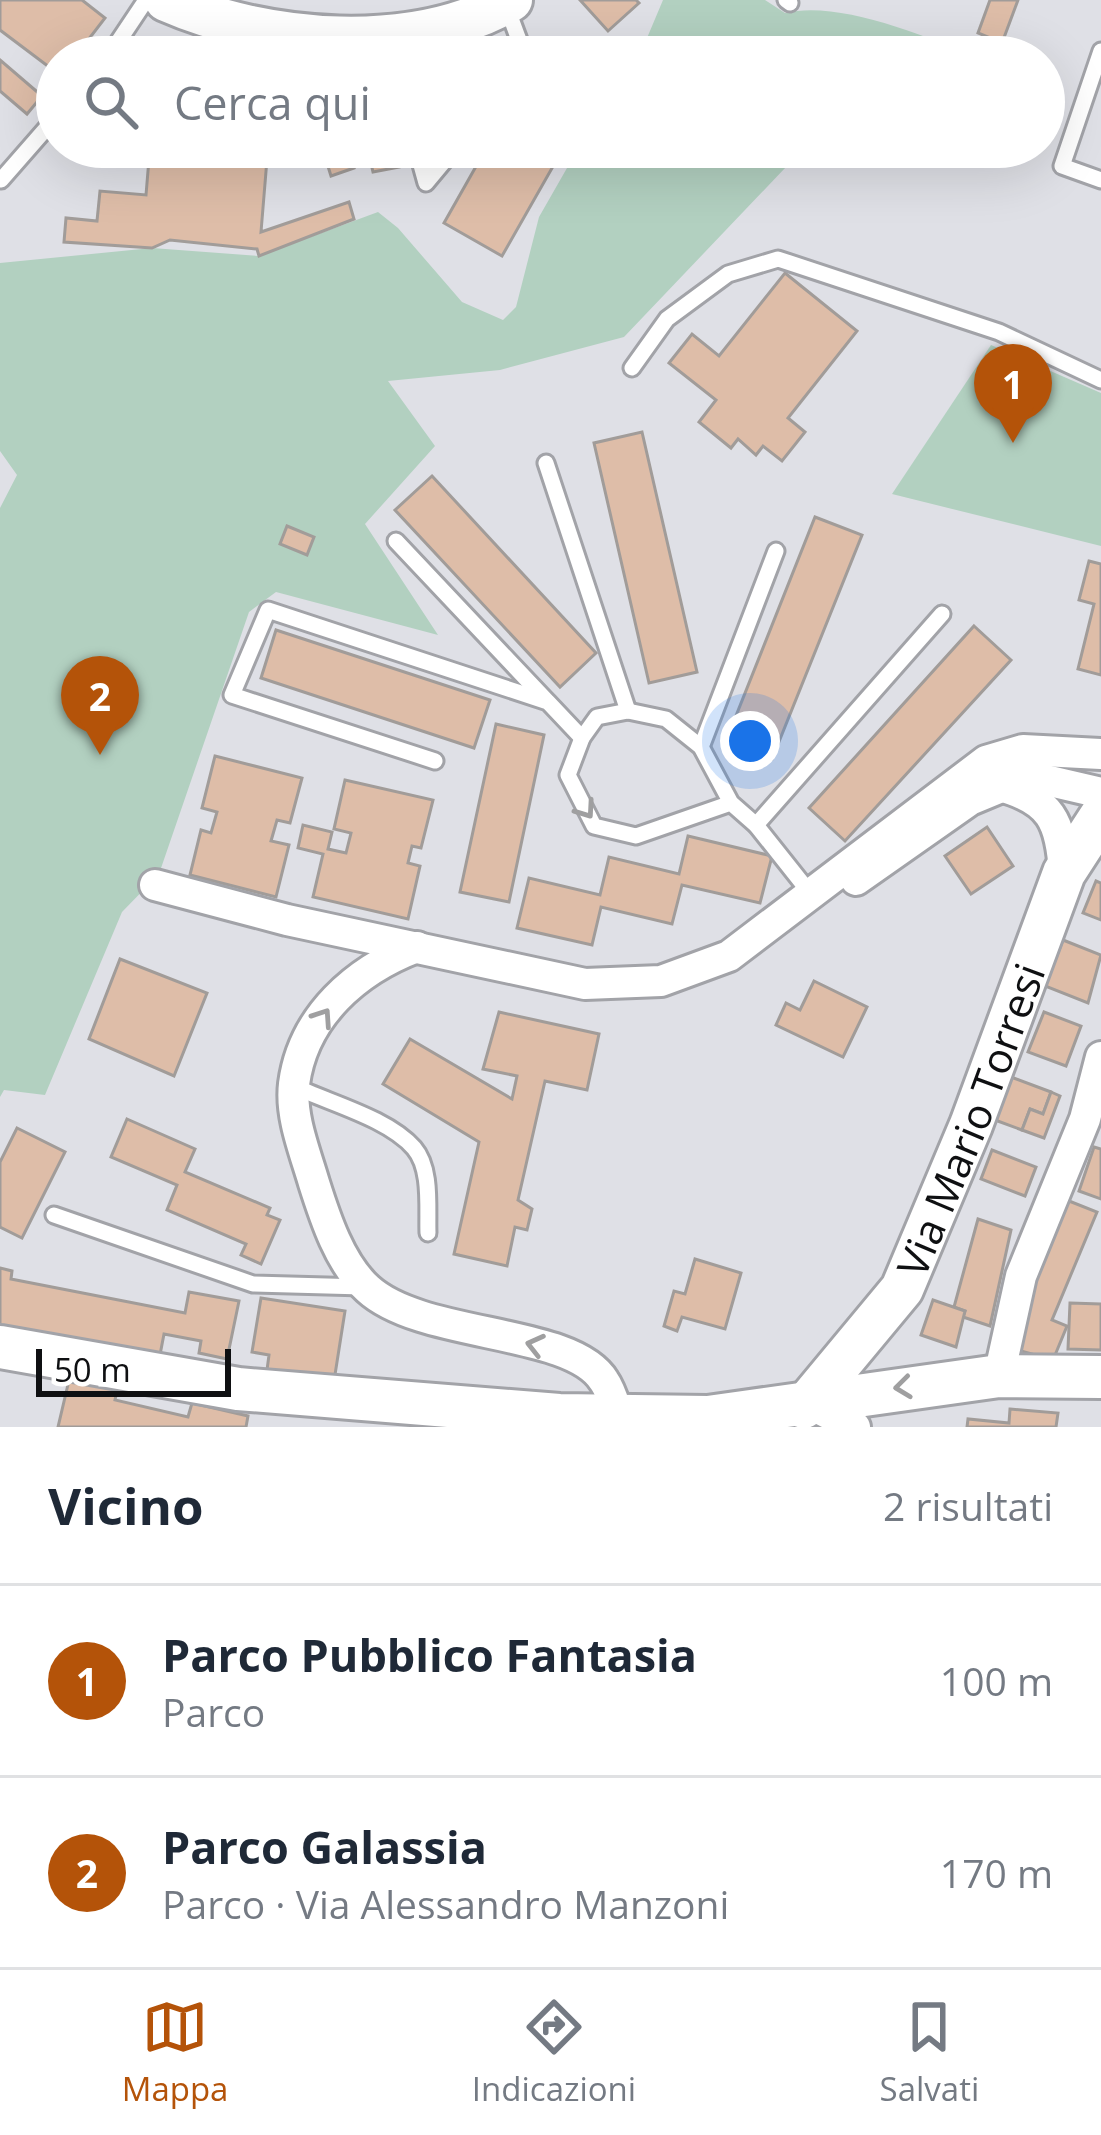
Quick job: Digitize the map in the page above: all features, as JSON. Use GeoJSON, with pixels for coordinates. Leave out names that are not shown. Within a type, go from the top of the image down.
{"type":"FeatureCollection","features":[{"type":"Feature","properties":{"kind":"street"},"geometry":{"type":"LineString","coordinates":[[166,0],[244,26],[316,36]]}},
{"type":"Feature","properties":{"kind":"street"},"geometry":{"type":"LineString","coordinates":[[415,36],[508,2]]}},
{"type":"Feature","properties":{"kind":"street"},"geometry":{"type":"LineString","coordinates":[[155,885],[585,984],[661,981],[729,956],[986,761],[1023,750],[1101,754]]}},
{"type":"Feature","properties":{"kind":"street"},"geometry":{"type":"LineString","coordinates":[[1057,750],[1101,766]]}},
{"type":"Feature","properties":{"kind":"street"},"geometry":{"type":"LineString","coordinates":[[810,893],[852,883],[970,800],[1028,776],[1101,793]]}},
{"type":"Feature","properties":{"kind":"street"},"geometry":{"type":"LineString","coordinates":[[1000,786],[1042,801],[1052,812],[1062,841],[1064,873]]}},
{"type":"Feature","properties":{"kind":"street","name":"Via Mario Torresi"},"geometry":{"type":"LineString","coordinates":[[798,1415],[902,1289],[971,1125],[1064,873],[1101,816]]}},
{"type":"Feature","properties":{"kind":"street"},"geometry":{"type":"LineString","coordinates":[[416,947],[346,984],[306,1043],[294,1086],[299,1132],[326,1222],[365,1287],[431,1320],[574,1355],[603,1378],[618,1415]]}},
{"type":"Feature","properties":{"kind":"street"},"geometry":{"type":"LineString","coordinates":[[999,1376],[1021,1276],[1085,1119],[1101,1057]]}},
{"type":"Feature","properties":{"kind":"street"},"geometry":{"type":"LineString","coordinates":[[0,1347],[238,1390],[523,1413],[798,1415],[999,1376],[1101,1377]]}},
{"type":"Feature","properties":{"kind":"street"},"geometry":{"type":"LineString","coordinates":[[798,1415],[855,1427]]}},
{"type":"Feature","properties":{"kind":"lane"},"geometry":{"type":"LineString","coordinates":[[122,36],[146,0]]}},
{"type":"Feature","properties":{"kind":"lane"},"geometry":{"type":"LineString","coordinates":[[508,2],[518,36]]}},
{"type":"Feature","properties":{"kind":"lane"},"geometry":{"type":"LineString","coordinates":[[1065,157],[1101,51]]}},
{"type":"Feature","properties":{"kind":"lane"},"geometry":{"type":"LineString","coordinates":[[1,180],[36,140]]}},
{"type":"Feature","properties":{"kind":"lane"},"geometry":{"type":"LineString","coordinates":[[1065,167],[1101,180]]}},
{"type":"Feature","properties":{"kind":"lane"},"geometry":{"type":"LineString","coordinates":[[422,168],[426,183],[438,168]]}},
{"type":"Feature","properties":{"kind":"lane"},"geometry":{"type":"LineString","coordinates":[[632,368],[667,320],[728,274],[778,260],[1000,332],[1101,380]]}},
{"type":"Feature","properties":{"kind":"lane"},"geometry":{"type":"LineString","coordinates":[[546,463],[628,711]]}},
{"type":"Feature","properties":{"kind":"lane"},"geometry":{"type":"LineString","coordinates":[[396,541],[582,738]]}},
{"type":"Feature","properties":{"kind":"lane"},"geometry":{"type":"LineString","coordinates":[[701,747],[776,551]]}},
{"type":"Feature","properties":{"kind":"lane"},"geometry":{"type":"LineString","coordinates":[[435,761],[232,694],[268,610],[548,702]]}},
{"type":"Feature","properties":{"kind":"lane"},"geometry":{"type":"LineString","coordinates":[[756,825],[942,614]]}},
{"type":"Feature","properties":{"kind":"lane"},"geometry":{"type":"LineString","coordinates":[[731,803],[637,836],[594,826],[568,776],[582,738],[597,717],[628,711],[666,719],[701,747],[731,803],[756,825],[810,893]]}},
{"type":"Feature","properties":{"kind":"lane"},"geometry":{"type":"LineString","coordinates":[[294,1086],[382,1127],[415,1149],[426,1178],[428,1233]]}},
{"type":"Feature","properties":{"kind":"lane"},"geometry":{"type":"LineString","coordinates":[[54,1215],[253,1284],[365,1287]]}},
{"type":"Feature","properties":{"kind":"green space"},"geometry":{"type":"Polygon","coordinates":[[[663,0],[765,0],[785,13],[806,10],[854,15],[920,36],[648,36],[663,0]]]}},
{"type":"Feature","properties":{"kind":"green space"},"geometry":{"type":"Polygon","coordinates":[[[567,168],[785,168],[624,337],[500,370],[388,381],[435,446],[365,524],[438,635],[276,592],[249,612],[159,874],[122,912],[45,1095],[4,1090],[0,1097],[0,508],[17,475],[0,451],[0,263],[152,248],[259,256],[378,212],[398,228],[462,302],[503,320],[516,307],[539,217],[567,168]]]}},
{"type":"Feature","properties":{"kind":"green space"},"geometry":{"type":"Polygon","coordinates":[[[991,345],[1101,393],[1101,546],[892,494],[991,345]]]}},
{"type":"Feature","properties":{"kind":"building"},"geometry":{"type":"Polygon","coordinates":[[[0,0],[82,0],[105,18],[91,36],[36,36],[36,57],[0,30],[0,0]]]}},
{"type":"Feature","properties":{"kind":"building"},"geometry":{"type":"Polygon","coordinates":[[[580,0],[636,0],[639,3],[608,31],[580,0]]]}},
{"type":"Feature","properties":{"kind":"building"},"geometry":{"type":"Polygon","coordinates":[[[990,0],[1018,0],[1005,36],[978,33],[990,0]]]}},
{"type":"Feature","properties":{"kind":"building"},"geometry":{"type":"Polygon","coordinates":[[[0,60],[36,91],[36,103],[27,114],[0,91],[0,60]]]}},
{"type":"Feature","properties":{"kind":"building"},"geometry":{"type":"Polygon","coordinates":[[[148,168],[266,168],[261,232],[349,202],[354,219],[259,256],[257,249],[170,240],[152,248],[64,242],[66,218],[97,221],[100,191],[146,195],[148,168]]]}},
{"type":"Feature","properties":{"kind":"building"},"geometry":{"type":"Polygon","coordinates":[[[329,168],[354,168],[331,176],[329,168]]]}},
{"type":"Feature","properties":{"kind":"building"},"geometry":{"type":"Polygon","coordinates":[[[475,168],[552,168],[502,256],[444,223],[475,168]]]}},
{"type":"Feature","properties":{"kind":"building"},"geometry":{"type":"Polygon","coordinates":[[[785,273],[857,331],[788,418],[805,432],[782,461],[763,446],[756,455],[738,439],[731,448],[699,422],[716,400],[669,363],[692,334],[719,356],[785,273]]]}},
{"type":"Feature","properties":{"kind":"building"},"geometry":{"type":"Polygon","coordinates":[[[642,432],[697,672],[649,683],[594,443],[642,432]]]}},
{"type":"Feature","properties":{"kind":"building"},"geometry":{"type":"Polygon","coordinates":[[[432,476],[596,653],[560,687],[395,510],[432,476]]]}},
{"type":"Feature","properties":{"kind":"building"},"geometry":{"type":"Polygon","coordinates":[[[815,517],[862,535],[772,759],[726,741],[815,517]]]}},
{"type":"Feature","properties":{"kind":"building"},"geometry":{"type":"Polygon","coordinates":[[[287,526],[314,537],[307,555],[280,544],[287,526]]]}},
{"type":"Feature","properties":{"kind":"building"},"geometry":{"type":"Polygon","coordinates":[[[1089,561],[1101,564],[1101,675],[1078,669],[1094,604],[1079,600],[1089,561]]]}},
{"type":"Feature","properties":{"kind":"building"},"geometry":{"type":"Polygon","coordinates":[[[974,626],[1011,660],[845,841],[809,808],[974,626]]]}},
{"type":"Feature","properties":{"kind":"building"},"geometry":{"type":"Polygon","coordinates":[[[276,630],[490,700],[474,748],[261,678],[276,630]]]}},
{"type":"Feature","properties":{"kind":"building"},"geometry":{"type":"Polygon","coordinates":[[[496,724],[544,735],[509,902],[460,892],[496,724]]]}},
{"type":"Feature","properties":{"kind":"building"},"geometry":{"type":"Polygon","coordinates":[[[215,756],[302,778],[290,823],[277,820],[271,841],[289,845],[276,897],[190,875],[201,830],[211,833],[217,812],[202,808],[215,756]]]}},
{"type":"Feature","properties":{"kind":"building"},"geometry":{"type":"Polygon","coordinates":[[[345,780],[433,800],[421,848],[412,846],[408,863],[420,866],[408,919],[313,897],[323,854],[298,848],[303,825],[332,832],[328,849],[346,853],[351,833],[334,829],[345,780]]]}},
{"type":"Feature","properties":{"kind":"building"},"geometry":{"type":"Polygon","coordinates":[[[987,827],[1013,866],[971,894],[945,856],[987,827]]]}},
{"type":"Feature","properties":{"kind":"building"},"geometry":{"type":"Polygon","coordinates":[[[688,836],[772,856],[760,903],[682,885],[672,924],[601,907],[592,945],[517,928],[529,878],[600,895],[609,857],[679,874],[688,836]]]}},
{"type":"Feature","properties":{"kind":"building"},"geometry":{"type":"Polygon","coordinates":[[[1096,881],[1101,883],[1101,920],[1083,913],[1096,881]]]}},
{"type":"Feature","properties":{"kind":"building"},"geometry":{"type":"Polygon","coordinates":[[[1063,940],[1101,955],[1088,1003],[1045,986],[1063,940]]]}},
{"type":"Feature","properties":{"kind":"building"},"geometry":{"type":"Polygon","coordinates":[[[120,959],[207,993],[174,1076],[89,1039],[120,959]]]}},
{"type":"Feature","properties":{"kind":"building"},"geometry":{"type":"Polygon","coordinates":[[[814,981],[867,1007],[843,1057],[776,1025],[786,1003],[800,1010],[814,981]]]}},
{"type":"Feature","properties":{"kind":"building"},"geometry":{"type":"Polygon","coordinates":[[[499,1012],[599,1034],[587,1090],[545,1081],[518,1200],[532,1209],[527,1230],[515,1227],[507,1266],[454,1254],[479,1142],[383,1084],[410,1039],[512,1099],[517,1076],[483,1069],[499,1012]]]}},
{"type":"Feature","properties":{"kind":"building"},"geometry":{"type":"Polygon","coordinates":[[[1044,1012],[1081,1026],[1066,1066],[1028,1052],[1044,1012]]]}},
{"type":"Feature","properties":{"kind":"building"},"geometry":{"type":"Polygon","coordinates":[[[1011,1077],[1051,1092],[1043,1114],[1030,1109],[1022,1130],[995,1120],[1011,1077]]]}},
{"type":"Feature","properties":{"kind":"building"},"geometry":{"type":"Polygon","coordinates":[[[1051,1092],[1060,1096],[1044,1138],[1022,1130],[1030,1109],[1043,1114],[1051,1092]]]}},
{"type":"Feature","properties":{"kind":"building"},"geometry":{"type":"Polygon","coordinates":[[[127,1119],[195,1149],[185,1172],[270,1208],[267,1215],[280,1220],[261,1264],[241,1255],[246,1244],[167,1210],[177,1185],[111,1157],[127,1119]]]}},
{"type":"Feature","properties":{"kind":"building"},"geometry":{"type":"Polygon","coordinates":[[[17,1128],[65,1152],[22,1238],[0,1227],[0,1162],[17,1128]]]}},
{"type":"Feature","properties":{"kind":"building"},"geometry":{"type":"Polygon","coordinates":[[[1094,1147],[1101,1149],[1101,1199],[1079,1191],[1094,1147]]]}},
{"type":"Feature","properties":{"kind":"building"},"geometry":{"type":"Polygon","coordinates":[[[992,1150],[1036,1167],[1025,1196],[981,1179],[992,1150]]]}},
{"type":"Feature","properties":{"kind":"building"},"geometry":{"type":"Polygon","coordinates":[[[1064,1199],[1097,1212],[1052,1320],[1067,1326],[1053,1360],[1014,1349],[1029,1274],[1064,1199]]]}},
{"type":"Feature","properties":{"kind":"building"},"geometry":{"type":"Polygon","coordinates":[[[978,1219],[1011,1230],[990,1326],[963,1317],[965,1311],[954,1307],[978,1219]]]}},
{"type":"Feature","properties":{"kind":"building"},"geometry":{"type":"Polygon","coordinates":[[[695,1259],[741,1273],[725,1329],[682,1317],[677,1331],[664,1326],[674,1291],[685,1294],[695,1259]]]}},
{"type":"Feature","properties":{"kind":"building"},"geometry":{"type":"Polygon","coordinates":[[[0,1268],[12,1271],[11,1279],[185,1313],[189,1292],[239,1301],[227,1359],[199,1353],[201,1341],[164,1334],[159,1360],[0,1329],[0,1268]]]}},
{"type":"Feature","properties":{"kind":"building"},"geometry":{"type":"Polygon","coordinates":[[[261,1298],[345,1311],[334,1381],[267,1370],[269,1355],[252,1352],[261,1298]]]}},
{"type":"Feature","properties":{"kind":"building"},"geometry":{"type":"Polygon","coordinates":[[[933,1300],[965,1311],[956,1347],[921,1335],[933,1300]]]}},
{"type":"Feature","properties":{"kind":"building"},"geometry":{"type":"Polygon","coordinates":[[[1070,1303],[1101,1304],[1101,1350],[1068,1349],[1070,1303]]]}},
{"type":"Feature","properties":{"kind":"building"},"geometry":{"type":"Polygon","coordinates":[[[70,1376],[118,1387],[115,1400],[188,1417],[192,1403],[248,1416],[246,1427],[58,1427],[70,1376]]]}},
{"type":"Feature","properties":{"kind":"building"},"geometry":{"type":"Polygon","coordinates":[[[1010,1409],[1058,1413],[1056,1427],[967,1427],[968,1419],[1009,1423],[1010,1409]]]}},
{"type":"Feature","properties":{"kind":"place","name":"Parco Pubblico Fantasia"},"geometry":{"type":"Point","coordinates":[1013,443]}},
{"type":"Feature","properties":{"kind":"place","name":"Parco Galassia"},"geometry":{"type":"Point","coordinates":[100,755]}}]}
